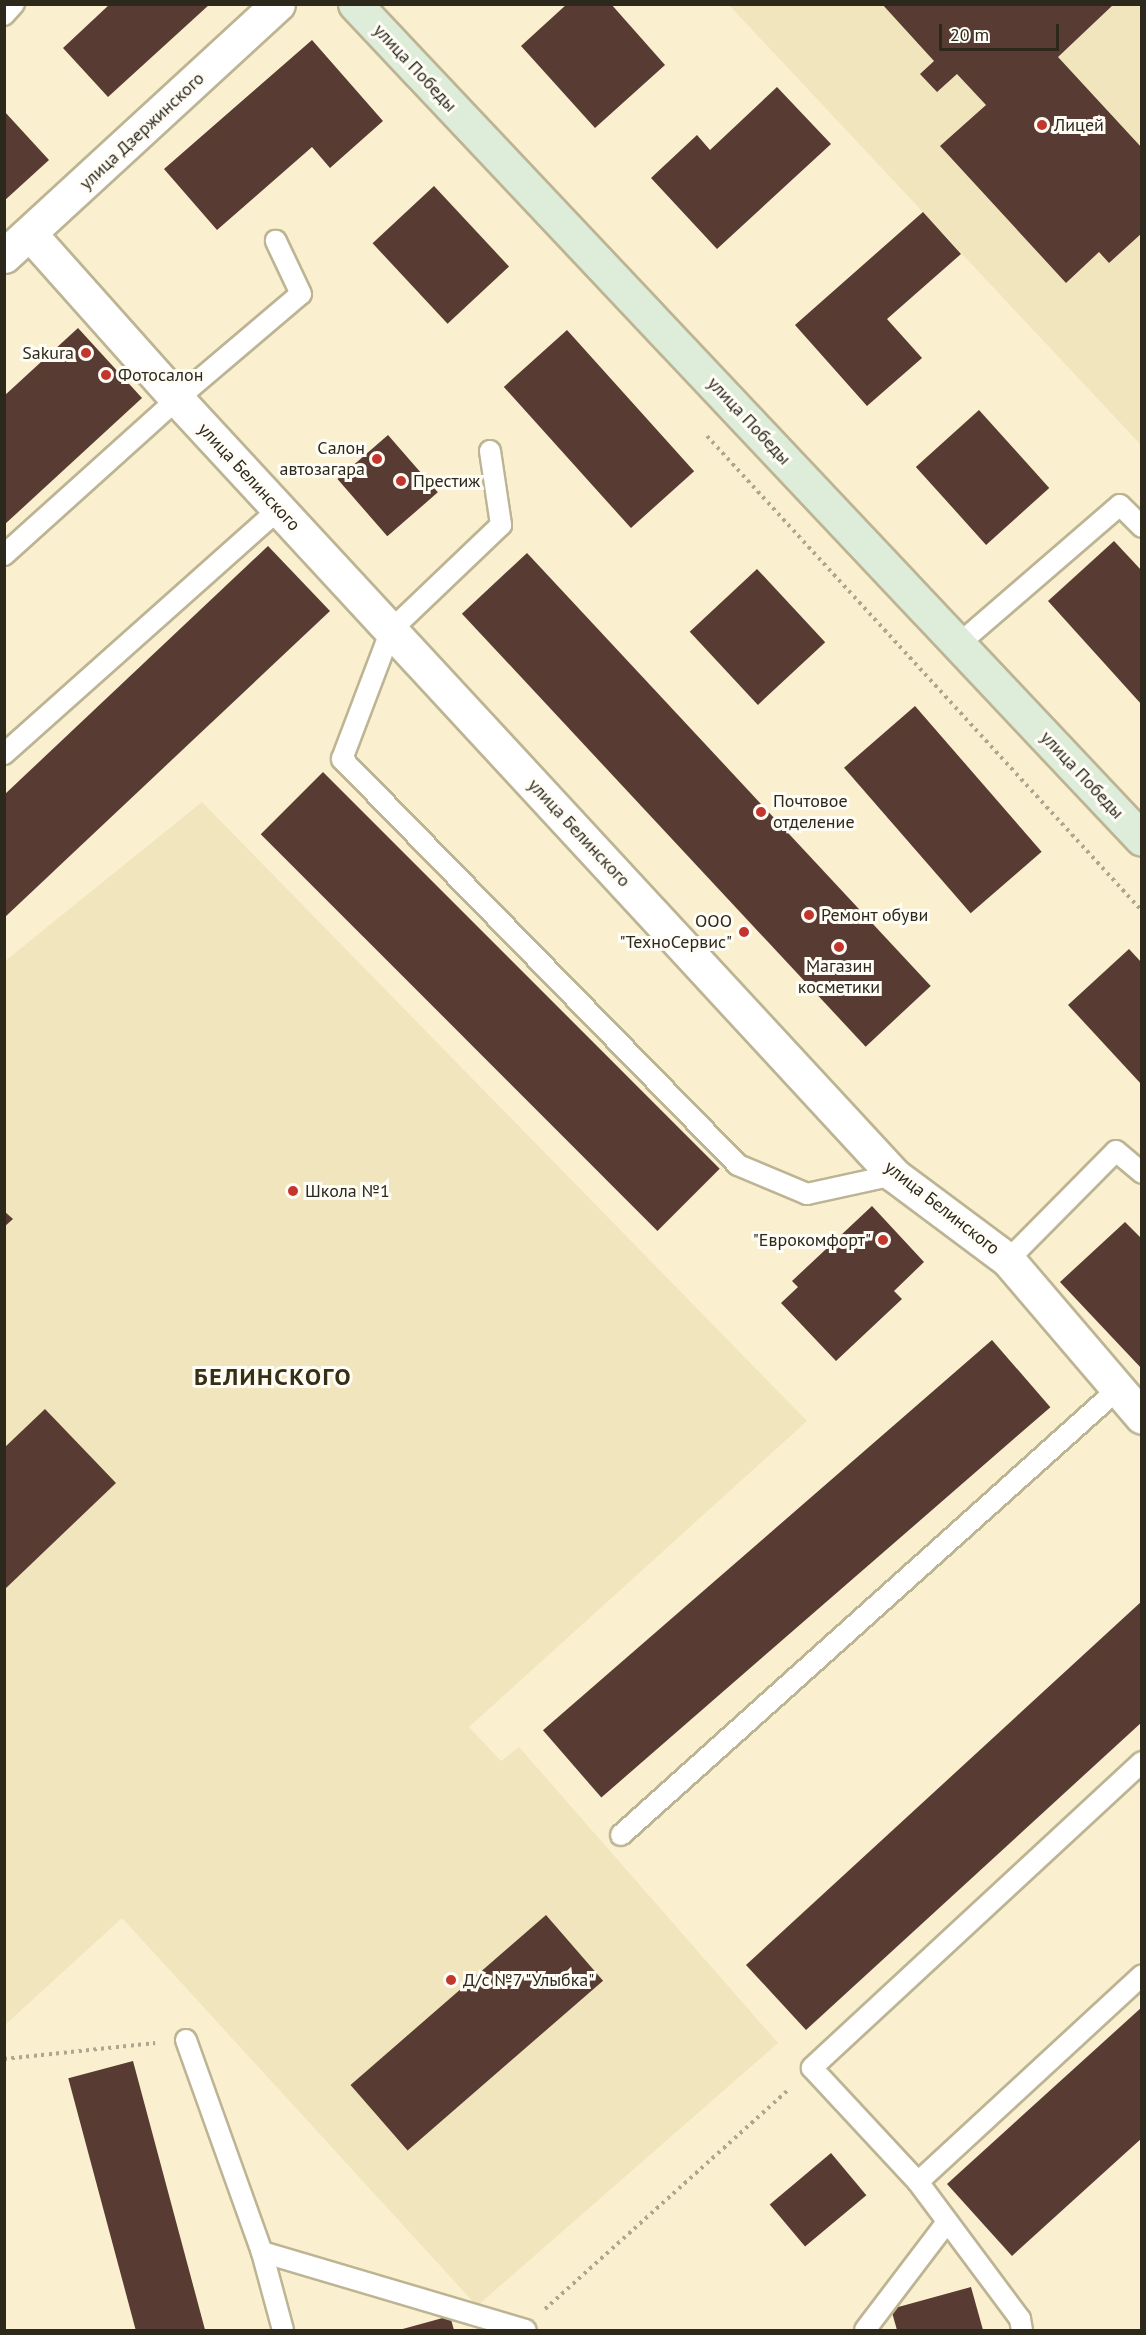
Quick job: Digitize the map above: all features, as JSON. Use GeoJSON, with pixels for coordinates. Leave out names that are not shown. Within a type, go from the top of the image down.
{"type":"FeatureCollection","features":[{"type":"Feature","properties":{"kind":"street","name":"улица Дзержинского"},"geometry":{"type":"LineString","coordinates":[[4,256],[278,4]]}},
{"type":"Feature","properties":{"kind":"street","name":"улица Победы"},"geometry":{"type":"LineString","coordinates":[[355,4],[960,643],[1142,839]]}},
{"type":"Feature","properties":{"kind":"street","name":"улица Белинского"},"geometry":{"type":"LineString","coordinates":[[30,234],[177,399],[894,1175],[1008,1260],[1142,1417]]}},
{"type":"Feature","properties":{"kind":"lane"},"geometry":{"type":"LineString","coordinates":[[4,15],[14,4]]}},
{"type":"Feature","properties":{"kind":"lane"},"geometry":{"type":"LineString","coordinates":[[4,555],[177,399],[301,294],[276,241]]}},
{"type":"Feature","properties":{"kind":"lane"},"geometry":{"type":"LineString","coordinates":[[490,451],[501,525],[391,630],[342,759],[738,1165],[807,1194],[894,1175]]}},
{"type":"Feature","properties":{"kind":"lane"},"geometry":{"type":"LineString","coordinates":[[960,643],[1120,505],[1142,527]]}},
{"type":"Feature","properties":{"kind":"lane"},"geometry":{"type":"LineString","coordinates":[[4,754],[279,509]]}},
{"type":"Feature","properties":{"kind":"lane"},"geometry":{"type":"LineString","coordinates":[[1008,1260],[1116,1150],[1142,1173]]}},
{"type":"Feature","properties":{"kind":"lane"},"geometry":{"type":"LineString","coordinates":[[621,1834],[1117,1390]]}},
{"type":"Feature","properties":{"kind":"lane"},"geometry":{"type":"LineString","coordinates":[[1022,2331],[1020,2319],[918,2182],[812,2068],[1142,1762]]}},
{"type":"Feature","properties":{"kind":"lane"},"geometry":{"type":"LineString","coordinates":[[918,2182],[1142,1975]]}},
{"type":"Feature","properties":{"kind":"lane"},"geometry":{"type":"LineString","coordinates":[[186,2040],[262,2252],[283,2331]]}},
{"type":"Feature","properties":{"kind":"lane"},"geometry":{"type":"LineString","coordinates":[[865,2331],[947,2222]]}},
{"type":"Feature","properties":{"kind":"lane"},"geometry":{"type":"LineString","coordinates":[[262,2252],[524,2330]]}},
{"type":"Feature","properties":{"kind":"path"},"geometry":{"type":"LineString","coordinates":[[698,427],[1142,910]]}},
{"type":"Feature","properties":{"kind":"path"},"geometry":{"type":"LineString","coordinates":[[4,2059],[186,2040]]}},
{"type":"Feature","properties":{"kind":"path"},"geometry":{"type":"LineString","coordinates":[[524,2330],[812,2068]]}},
{"type":"Feature","properties":{"kind":"shaded area"},"geometry":{"type":"Polygon","coordinates":[[[729,5],[1141,5],[1141,445],[729,5]]]}},
{"type":"Feature","properties":{"kind":"shaded area","name":"Школа №1"},"geometry":{"type":"Polygon","coordinates":[[[202,802],[807,1421],[469,1727],[501,1761],[519,1747],[778,2043],[477,2306],[122,1918],[5,2025],[5,961],[202,802]]]}},
{"type":"Feature","properties":{"kind":"building"},"geometry":{"type":"Polygon","coordinates":[[[110,4],[210,4],[108,97],[63,48],[110,4]]]}},
{"type":"Feature","properties":{"kind":"building"},"geometry":{"type":"Polygon","coordinates":[[[567,4],[611,4],[665,65],[595,128],[521,46],[567,4]]]}},
{"type":"Feature","properties":{"kind":"building","name":"Лицей"},"geometry":{"type":"Polygon","coordinates":[[[882,4],[1114,4],[1058,57],[1142,148],[1142,233],[1109,263],[1099,252],[1066,283],[940,146],[986,105],[957,74],[937,92],[920,74],[934,61],[882,4]]]}},
{"type":"Feature","properties":{"kind":"building"},"geometry":{"type":"Polygon","coordinates":[[[312,40],[383,121],[330,168],[312,147],[217,230],[164,169],[312,40]]]}},
{"type":"Feature","properties":{"kind":"building"},"geometry":{"type":"Polygon","coordinates":[[[777,87],[831,144],[717,249],[651,178],[697,135],[710,150],[777,87]]]}},
{"type":"Feature","properties":{"kind":"building"},"geometry":{"type":"Polygon","coordinates":[[[4,111],[49,160],[4,201],[4,111]]]}},
{"type":"Feature","properties":{"kind":"building"},"geometry":{"type":"Polygon","coordinates":[[[434,186],[509,266],[448,324],[373,243],[434,186]]]}},
{"type":"Feature","properties":{"kind":"building"},"geometry":{"type":"Polygon","coordinates":[[[923,212],[961,254],[887,319],[922,358],[867,406],[795,325],[923,212]]]}},
{"type":"Feature","properties":{"kind":"building"},"geometry":{"type":"Polygon","coordinates":[[[78,328],[142,398],[4,525],[4,396],[78,328]]]}},
{"type":"Feature","properties":{"kind":"building"},"geometry":{"type":"Polygon","coordinates":[[[567,330],[694,471],[631,528],[504,387],[567,330]]]}},
{"type":"Feature","properties":{"kind":"building"},"geometry":{"type":"Polygon","coordinates":[[[979,410],[1049,488],[986,545],[916,467],[979,410]]]}},
{"type":"Feature","properties":{"kind":"building"},"geometry":{"type":"Polygon","coordinates":[[[388,435],[438,492],[387,536],[337,479],[388,435]]]}},
{"type":"Feature","properties":{"kind":"building"},"geometry":{"type":"Polygon","coordinates":[[[1114,541],[1142,571],[1142,705],[1048,601],[1114,541]]]}},
{"type":"Feature","properties":{"kind":"building"},"geometry":{"type":"Polygon","coordinates":[[[268,546],[330,611],[4,918],[4,795],[268,546]]]}},
{"type":"Feature","properties":{"kind":"building"},"geometry":{"type":"Polygon","coordinates":[[[527,553],[931,986],[866,1047],[462,614],[527,553]]]}},
{"type":"Feature","properties":{"kind":"building"},"geometry":{"type":"Polygon","coordinates":[[[757,569],[825,642],[758,705],[690,632],[757,569]]]}},
{"type":"Feature","properties":{"kind":"building"},"geometry":{"type":"Polygon","coordinates":[[[915,706],[1042,852],[971,913],[844,768],[915,706]]]}},
{"type":"Feature","properties":{"kind":"building"},"geometry":{"type":"Polygon","coordinates":[[[323,772],[720,1169],[657,1231],[261,834],[323,772]]]}},
{"type":"Feature","properties":{"kind":"building"},"geometry":{"type":"Polygon","coordinates":[[[1129,949],[1142,963],[1142,1085],[1068,1005],[1129,949]]]}},
{"type":"Feature","properties":{"kind":"building"},"geometry":{"type":"Polygon","coordinates":[[[872,1206],[924,1262],[894,1291],[902,1299],[836,1361],[781,1303],[798,1287],[792,1281],[872,1206]]]}},
{"type":"Feature","properties":{"kind":"building"},"geometry":{"type":"Polygon","coordinates":[[[4,1211],[13,1219],[4,1227],[4,1211]]]}},
{"type":"Feature","properties":{"kind":"building"},"geometry":{"type":"Polygon","coordinates":[[[1125,1222],[1142,1239],[1142,1369],[1060,1282],[1125,1222]]]}},
{"type":"Feature","properties":{"kind":"building"},"geometry":{"type":"Polygon","coordinates":[[[992,1340],[1050,1407],[601,1798],[543,1730],[992,1340]]]}},
{"type":"Feature","properties":{"kind":"building"},"geometry":{"type":"Polygon","coordinates":[[[45,1409],[116,1483],[4,1590],[4,1448],[45,1409]]]}},
{"type":"Feature","properties":{"kind":"building"},"geometry":{"type":"Polygon","coordinates":[[[1142,1601],[1142,1722],[806,2030],[746,1965],[1142,1601]]]}},
{"type":"Feature","properties":{"kind":"building"},"geometry":{"type":"Polygon","coordinates":[[[546,1915],[603,1981],[408,2151],[351,2085],[546,1915]]]}},
{"type":"Feature","properties":{"kind":"building"},"geometry":{"type":"Polygon","coordinates":[[[1142,2007],[1142,2138],[1012,2256],[947,2184],[1142,2007]]]}},
{"type":"Feature","properties":{"kind":"building"},"geometry":{"type":"Polygon","coordinates":[[[133,2061],[205,2330],[136,2330],[68,2078],[133,2061]]]}},
{"type":"Feature","properties":{"kind":"building"},"geometry":{"type":"Polygon","coordinates":[[[831,2153],[866,2195],[805,2247],[770,2204],[831,2153]]]}},
{"type":"Feature","properties":{"kind":"building"},"geometry":{"type":"Polygon","coordinates":[[[971,2287],[983,2330],[897,2330],[891,2309],[971,2287]]]}},
{"type":"Feature","properties":{"kind":"building"},"geometry":{"type":"Polygon","coordinates":[[[450,2316],[454,2330],[399,2330],[450,2316]]]}},
{"type":"Feature","properties":{"kind":"place","name":"Лицей"},"geometry":{"type":"Point","coordinates":[1042,125]}},
{"type":"Feature","properties":{"kind":"place","name":"Sakura"},"geometry":{"type":"Point","coordinates":[86,353]}},
{"type":"Feature","properties":{"kind":"place","name":"Фотосалон"},"geometry":{"type":"Point","coordinates":[106,375]}},
{"type":"Feature","properties":{"kind":"place","name":"Салон автозагара"},"geometry":{"type":"Point","coordinates":[377,459]}},
{"type":"Feature","properties":{"kind":"place","name":"Престиж"},"geometry":{"type":"Point","coordinates":[401,481]}},
{"type":"Feature","properties":{"kind":"place","name":"Почтовое отделение"},"geometry":{"type":"Point","coordinates":[761,812]}},
{"type":"Feature","properties":{"kind":"place","name":"Ремонт обуви"},"geometry":{"type":"Point","coordinates":[809,915]}},
{"type":"Feature","properties":{"kind":"place","name":"ООО \"ТехноСервис\""},"geometry":{"type":"Point","coordinates":[744,932]}},
{"type":"Feature","properties":{"kind":"place","name":"Магазин косметики"},"geometry":{"type":"Point","coordinates":[839,947]}},
{"type":"Feature","properties":{"kind":"place","name":"Школа №1"},"geometry":{"type":"Point","coordinates":[293,1191]}},
{"type":"Feature","properties":{"kind":"place","name":"\"Еврокомфорт\""},"geometry":{"type":"Point","coordinates":[883,1240]}},
{"type":"Feature","properties":{"kind":"place","name":"Д/с №7 \"Улыбка\""},"geometry":{"type":"Point","coordinates":[451,1980]}},
{"type":"Feature","properties":{"kind":"district","name":"БЕЛИНСКОГО"},"geometry":{"type":"Point","coordinates":[273,1377]}}]}
